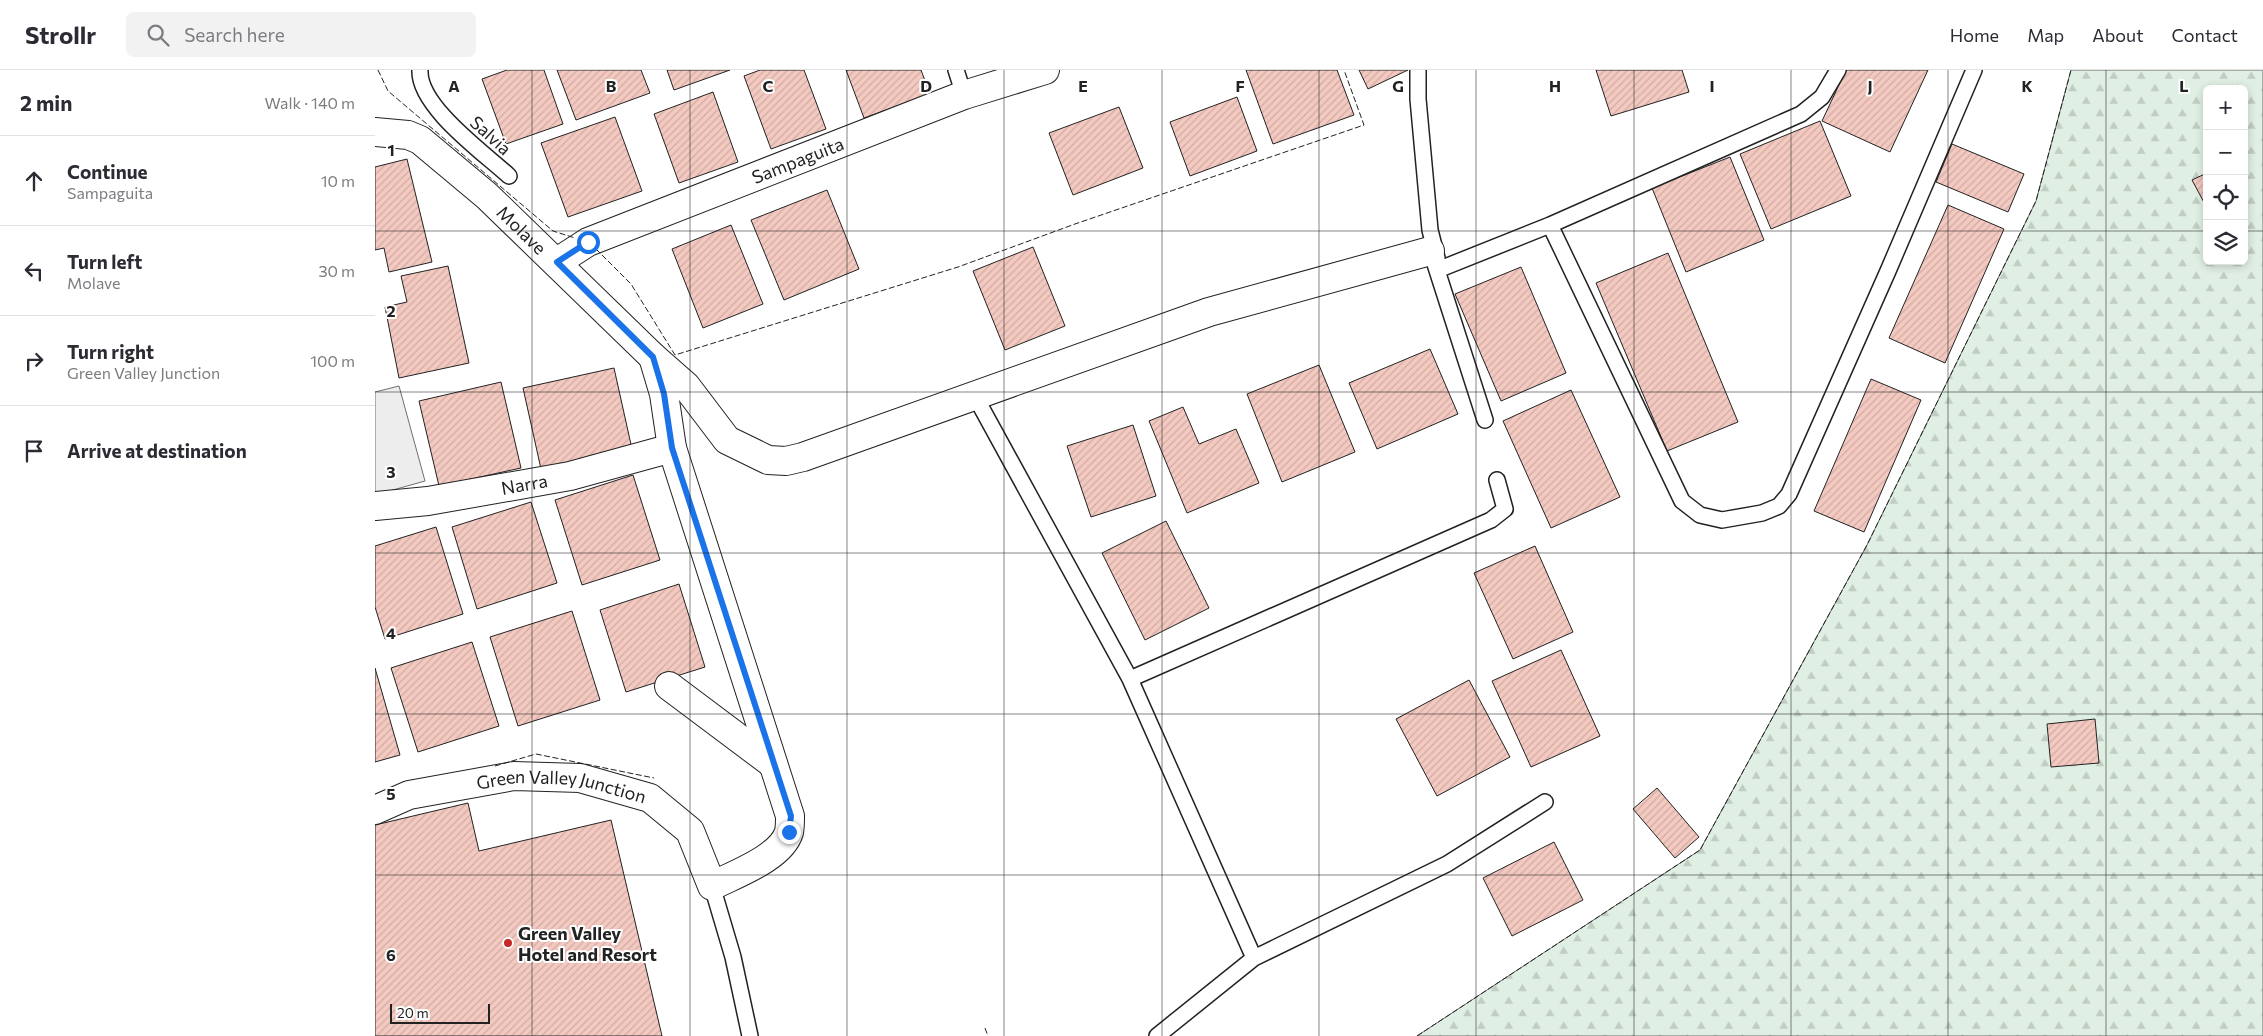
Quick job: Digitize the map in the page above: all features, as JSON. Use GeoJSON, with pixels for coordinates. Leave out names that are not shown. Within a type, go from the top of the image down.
{"type":"FeatureCollection","features":[{"type":"Feature","properties":{"kind":"street","name":"Sampaguita"},"geometry":{"type":"LineString","coordinates":[[557,262],[588,242],[964,95],[1045,70]]}},
{"type":"Feature","properties":{"kind":"street","name":"Molave"},"geometry":{"type":"LineString","coordinates":[[375,132],[409,135],[419,140],[487,196],[653,357],[675,390]]}},
{"type":"Feature","properties":{"kind":"street"},"geometry":{"type":"LineString","coordinates":[[675,390],[727,440],[752,454],[768,460],[786,461],[803,457],[1209,312],[1435,260]]}},
{"type":"Feature","properties":{"kind":"street"},"geometry":{"type":"LineString","coordinates":[[675,390],[672,448],[791,816],[789,832],[780,847],[767,857],[712,886]]}},
{"type":"Feature","properties":{"kind":"street","name":"Narra"},"geometry":{"type":"LineString","coordinates":[[375,506],[428,501],[570,476],[672,448]]}},
{"type":"Feature","properties":{"kind":"street"},"geometry":{"type":"LineString","coordinates":[[669,686],[773,764]]}},
{"type":"Feature","properties":{"kind":"street","name":"Green Valley Junction"},"geometry":{"type":"LineString","coordinates":[[375,810],[409,795],[514,776],[580,778],[650,798],[689,831],[712,886]]}},
{"type":"Feature","properties":{"kind":"lane","name":"Salvia"},"geometry":{"type":"LineString","coordinates":[[421,70],[427,94],[449,122],[509,176]]}},
{"type":"Feature","properties":{"kind":"lane"},"geometry":{"type":"LineString","coordinates":[[956,70],[964,95]]}},
{"type":"Feature","properties":{"kind":"lane"},"geometry":{"type":"LineString","coordinates":[[1418,70],[1418,99],[1430,230],[1435,260],[1485,420]]}},
{"type":"Feature","properties":{"kind":"lane"},"geometry":{"type":"LineString","coordinates":[[1435,260],[1550,224],[1801,114],[1821,98],[1838,70]]}},
{"type":"Feature","properties":{"kind":"lane"},"geometry":{"type":"LineString","coordinates":[[1550,224],[1682,501],[1700,515],[1722,520],[1762,513],[1779,506],[1789,494],[1888,271],[1973,70]]}},
{"type":"Feature","properties":{"kind":"lane"},"geometry":{"type":"LineString","coordinates":[[975,396],[1130,679],[1254,958]]}},
{"type":"Feature","properties":{"kind":"lane"},"geometry":{"type":"LineString","coordinates":[[1130,679],[1491,520],[1505,509],[1497,480]]}},
{"type":"Feature","properties":{"kind":"lane"},"geometry":{"type":"LineString","coordinates":[[1157,1036],[1254,958],[1447,864],[1545,802]]}},
{"type":"Feature","properties":{"kind":"lane"},"geometry":{"type":"LineString","coordinates":[[712,886],[733,957],[750,1036]]}},
{"type":"Feature","properties":{"kind":"green space"},"geometry":{"type":"Polygon","coordinates":[[[2071,70],[2263,70],[2263,1036],[1417,1036],[1700,850],[1867,545],[2036,201],[2071,70]]]}},
{"type":"Feature","properties":{"kind":"shaded area"},"geometry":{"type":"Polygon","coordinates":[[[399,386],[425,481],[375,495],[375,392],[399,386]]]}},
{"type":"Feature","properties":{"kind":"building"},"geometry":{"type":"Polygon","coordinates":[[[507,70],[544,70],[563,124],[506,144],[482,79],[507,70]]]}},
{"type":"Feature","properties":{"kind":"building"},"geometry":{"type":"Polygon","coordinates":[[[557,70],[641,70],[650,93],[576,120],[557,70]]]}},
{"type":"Feature","properties":{"kind":"building"},"geometry":{"type":"Polygon","coordinates":[[[667,70],[730,70],[674,90],[667,70]]]}},
{"type":"Feature","properties":{"kind":"building"},"geometry":{"type":"Polygon","coordinates":[[[760,70],[804,70],[826,129],[771,149],[744,76],[760,70]]]}},
{"type":"Feature","properties":{"kind":"building"},"geometry":{"type":"Polygon","coordinates":[[[846,70],[921,70],[930,94],[864,118],[846,70]]]}},
{"type":"Feature","properties":{"kind":"building"},"geometry":{"type":"Polygon","coordinates":[[[1246,70],[1337,70],[1354,115],[1273,144],[1246,70]]]}},
{"type":"Feature","properties":{"kind":"building"},"geometry":{"type":"Polygon","coordinates":[[[1359,70],[1408,70],[1368,89],[1359,70]]]}},
{"type":"Feature","properties":{"kind":"building"},"geometry":{"type":"Polygon","coordinates":[[[1596,70],[1682,70],[1689,92],[1611,116],[1596,70]]]}},
{"type":"Feature","properties":{"kind":"building"},"geometry":{"type":"Polygon","coordinates":[[[1846,70],[1928,70],[1890,152],[1822,121],[1846,70]]]}},
{"type":"Feature","properties":{"kind":"building"},"geometry":{"type":"Polygon","coordinates":[[[713,92],[738,162],[679,183],[654,114],[713,92]]]}},
{"type":"Feature","properties":{"kind":"building"},"geometry":{"type":"Polygon","coordinates":[[[1237,97],[1257,151],[1190,176],[1170,122],[1237,97]]]}},
{"type":"Feature","properties":{"kind":"building"},"geometry":{"type":"Polygon","coordinates":[[[1119,107],[1143,168],[1073,195],[1049,133],[1119,107]]]}},
{"type":"Feature","properties":{"kind":"building"},"geometry":{"type":"Polygon","coordinates":[[[615,117],[642,191],[568,217],[541,143],[615,117]]]}},
{"type":"Feature","properties":{"kind":"building"},"geometry":{"type":"Polygon","coordinates":[[[1820,121],[1851,196],[1771,229],[1740,154],[1820,121]]]}},
{"type":"Feature","properties":{"kind":"building"},"geometry":{"type":"Polygon","coordinates":[[[1952,144],[2024,174],[2008,212],[1936,182],[1952,144]]]}},
{"type":"Feature","properties":{"kind":"building"},"geometry":{"type":"Polygon","coordinates":[[[1730,157],[1764,240],[1686,272],[1652,188],[1730,157]]]}},
{"type":"Feature","properties":{"kind":"building"},"geometry":{"type":"Polygon","coordinates":[[[407,159],[432,262],[389,272],[384,248],[375,250],[375,167],[407,159]]]}},
{"type":"Feature","properties":{"kind":"building"},"geometry":{"type":"Polygon","coordinates":[[[2203,175],[2203,201],[2192,180],[2203,175]]]}},
{"type":"Feature","properties":{"kind":"building"},"geometry":{"type":"Polygon","coordinates":[[[827,190],[859,269],[784,300],[751,220],[827,190]]]}},
{"type":"Feature","properties":{"kind":"building"},"geometry":{"type":"Polygon","coordinates":[[[1948,205],[2004,229],[1945,363],[1889,338],[1948,205]]]}},
{"type":"Feature","properties":{"kind":"building"},"geometry":{"type":"Polygon","coordinates":[[[731,225],[763,304],[703,328],[672,249],[731,225]]]}},
{"type":"Feature","properties":{"kind":"building"},"geometry":{"type":"Polygon","coordinates":[[[1033,247],[1065,326],[1005,350],[973,271],[1033,247]]]}},
{"type":"Feature","properties":{"kind":"building"},"geometry":{"type":"Polygon","coordinates":[[[1668,253],[1738,422],[1667,451],[1596,283],[1668,253]]]}},
{"type":"Feature","properties":{"kind":"building"},"geometry":{"type":"Polygon","coordinates":[[[448,266],[469,363],[399,378],[385,307],[407,302],[401,276],[448,266]]]}},
{"type":"Feature","properties":{"kind":"building"},"geometry":{"type":"Polygon","coordinates":[[[1521,267],[1566,373],[1501,401],[1455,294],[1521,267]]]}},
{"type":"Feature","properties":{"kind":"building"},"geometry":{"type":"Polygon","coordinates":[[[1430,349],[1458,414],[1377,449],[1349,383],[1430,349]]]}},
{"type":"Feature","properties":{"kind":"building"},"geometry":{"type":"Polygon","coordinates":[[[1319,365],[1355,452],[1282,482],[1247,394],[1319,365]]]}},
{"type":"Feature","properties":{"kind":"building"},"geometry":{"type":"Polygon","coordinates":[[[614,368],[632,449],[541,469],[523,388],[614,368]]]}},
{"type":"Feature","properties":{"kind":"building"},"geometry":{"type":"Polygon","coordinates":[[[1871,379],[1921,400],[1864,532],[1814,511],[1871,379]]]}},
{"type":"Feature","properties":{"kind":"building"},"geometry":{"type":"Polygon","coordinates":[[[501,382],[521,468],[439,486],[419,401],[501,382]]]}},
{"type":"Feature","properties":{"kind":"building"},"geometry":{"type":"Polygon","coordinates":[[[1571,390],[1620,497],[1551,528],[1503,421],[1571,390]]]}},
{"type":"Feature","properties":{"kind":"building"},"geometry":{"type":"Polygon","coordinates":[[[1183,407],[1199,444],[1236,429],[1259,483],[1187,513],[1149,421],[1183,407]]]}},
{"type":"Feature","properties":{"kind":"building"},"geometry":{"type":"Polygon","coordinates":[[[1133,425],[1156,496],[1091,517],[1067,446],[1133,425]]]}},
{"type":"Feature","properties":{"kind":"building"},"geometry":{"type":"Polygon","coordinates":[[[633,475],[660,560],[582,585],[555,500],[633,475]]]}},
{"type":"Feature","properties":{"kind":"building"},"geometry":{"type":"Polygon","coordinates":[[[531,502],[557,583],[477,609],[452,527],[531,502]]]}},
{"type":"Feature","properties":{"kind":"building"},"geometry":{"type":"Polygon","coordinates":[[[1166,521],[1209,608],[1145,640],[1102,553],[1166,521]]]}},
{"type":"Feature","properties":{"kind":"building"},"geometry":{"type":"Polygon","coordinates":[[[436,527],[463,614],[385,639],[375,607],[375,546],[436,527]]]}},
{"type":"Feature","properties":{"kind":"building"},"geometry":{"type":"Polygon","coordinates":[[[1535,546],[1573,632],[1513,659],[1474,573],[1535,546]]]}},
{"type":"Feature","properties":{"kind":"building"},"geometry":{"type":"Polygon","coordinates":[[[679,584],[705,667],[626,692],[600,610],[679,584]]]}},
{"type":"Feature","properties":{"kind":"building"},"geometry":{"type":"Polygon","coordinates":[[[572,611],[600,700],[518,726],[490,637],[572,611]]]}},
{"type":"Feature","properties":{"kind":"building"},"geometry":{"type":"Polygon","coordinates":[[[472,642],[499,726],[418,752],[391,668],[472,642]]]}},
{"type":"Feature","properties":{"kind":"building"},"geometry":{"type":"Polygon","coordinates":[[[1561,650],[1600,736],[1531,767],[1492,681],[1561,650]]]}},
{"type":"Feature","properties":{"kind":"building"},"geometry":{"type":"Polygon","coordinates":[[[375,668],[400,755],[375,762],[375,668]]]}},
{"type":"Feature","properties":{"kind":"building"},"geometry":{"type":"Polygon","coordinates":[[[1469,680],[1510,757],[1437,796],[1396,719],[1469,680]]]}},
{"type":"Feature","properties":{"kind":"building"},"geometry":{"type":"Polygon","coordinates":[[[2095,719],[2099,763],[2051,767],[2047,724],[2095,719]]]}},
{"type":"Feature","properties":{"kind":"building"},"geometry":{"type":"Polygon","coordinates":[[[1657,788],[1699,837],[1675,858],[1633,809],[1657,788]]]}},
{"type":"Feature","properties":{"kind":"building","name":"Green Valley Hotel and Resort"},"geometry":{"type":"Polygon","coordinates":[[[468,803],[479,851],[611,820],[662,1036],[375,1036],[375,825],[468,803]]]}},
{"type":"Feature","properties":{"kind":"building"},"geometry":{"type":"Polygon","coordinates":[[[1554,842],[1583,900],[1512,936],[1483,878],[1554,842]]]}},
{"type":"Feature","properties":{"kind":"fence"},"geometry":{"type":"LineString","coordinates":[[378,70],[388,91],[553,231],[575,238]]}},
{"type":"Feature","properties":{"kind":"fence"},"geometry":{"type":"LineString","coordinates":[[596,249],[631,284],[675,355],[958,267],[1075,224],[1364,125],[1344,70]]}},
{"type":"Feature","properties":{"kind":"fence"},"geometry":{"type":"LineString","coordinates":[[1417,1036],[1700,850],[1867,545],[2036,201],[2071,70]]}},
{"type":"Feature","properties":{"kind":"fence"},"geometry":{"type":"LineString","coordinates":[[495,766],[536,754],[654,778]]}},
{"type":"Feature","properties":{"kind":"fence"},"geometry":{"type":"LineString","coordinates":[[985,1028],[988,1036]]}},
{"type":"Feature","properties":{"kind":"place","name":"Green Valley Hotel and Resort"},"geometry":{"type":"Point","coordinates":[508,943]}},
{"type":"Feature","properties":{"kind":"route"},"geometry":{"type":"LineString","coordinates":[[588,242],[557,262],[653,357],[664,394],[672,448],[705,556],[791,816],[789,832]]}}]}
